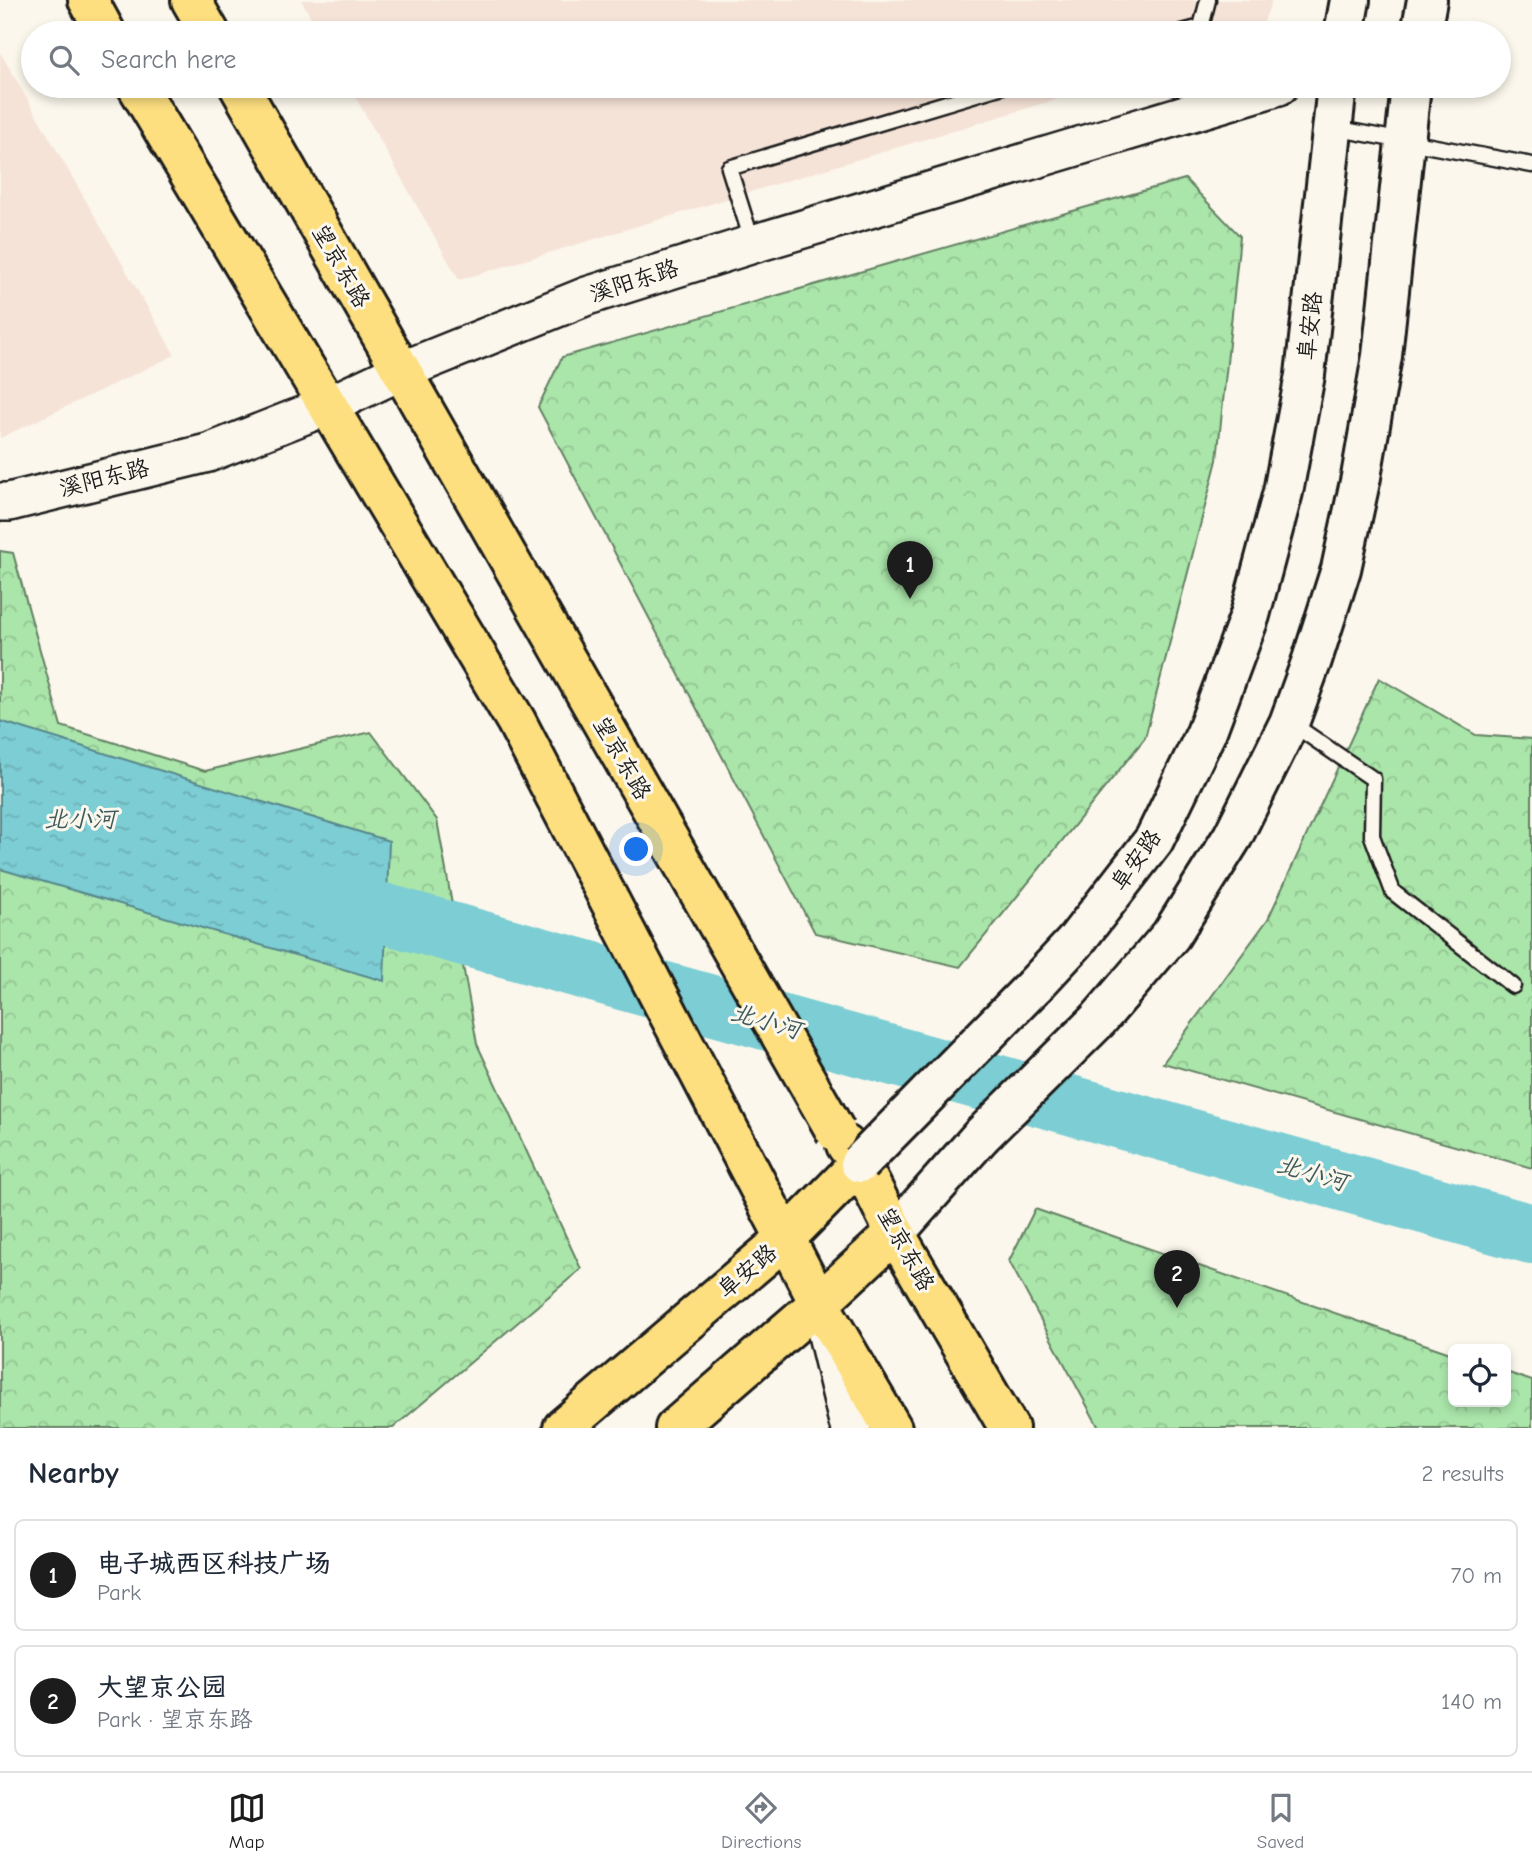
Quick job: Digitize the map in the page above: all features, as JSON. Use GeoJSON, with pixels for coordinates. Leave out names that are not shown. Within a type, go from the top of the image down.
{"type":"FeatureCollection","features":[{"type":"Feature","properties":{"kind":"main road"},"geometry":{"type":"LineString","coordinates":[[88,0],[99,21]]}},
{"type":"Feature","properties":{"kind":"main road"},"geometry":{"type":"LineString","coordinates":[[1346,21],[1350,0]]}},
{"type":"Feature","properties":{"kind":"main road"},"geometry":{"type":"LineString","coordinates":[[1423,21],[1427,0]]}},
{"type":"Feature","properties":{"kind":"main road"},"geometry":{"type":"LineString","coordinates":[[144,98],[516,721],[819,1304],[892,1428]]}},
{"type":"Feature","properties":{"kind":"main road","name":"望京东路"},"geometry":{"type":"LineString","coordinates":[[246,98],[836,1132],[860,1163],[895,1233],[1009,1428]]}},
{"type":"Feature","properties":{"kind":"main road","name":"阜安路"},"geometry":{"type":"LineString","coordinates":[[563,1428],[786,1238],[1075,942],[1154,841],[1206,733],[1250,615],[1283,492],[1305,375],[1336,98]]}},
{"type":"Feature","properties":{"kind":"main road"},"geometry":{"type":"LineString","coordinates":[[675,1428],[819,1304],[895,1233],[981,1136],[1098,1020],[1171,935],[1233,836],[1289,723],[1341,569],[1361,477],[1382,356],[1410,98]]}},
{"type":"Feature","properties":{"kind":"street","name":"溪阳东路"},"geometry":{"type":"LineString","coordinates":[[0,502],[208,453],[327,406],[401,371],[587,296],[1239,98]]}},
{"type":"Feature","properties":{"kind":"street"},"geometry":{"type":"LineString","coordinates":[[819,1304],[848,1422],[852,1428]]}},
{"type":"Feature","properties":{"kind":"lane"},"geometry":{"type":"LineString","coordinates":[[1203,21],[1209,0]]}},
{"type":"Feature","properties":{"kind":"lane"},"geometry":{"type":"LineString","coordinates":[[753,244],[729,168],[963,98]]}},
{"type":"Feature","properties":{"kind":"lane"},"geometry":{"type":"LineString","coordinates":[[1333,127],[1532,165]]}},
{"type":"Feature","properties":{"kind":"lane"},"geometry":{"type":"LineString","coordinates":[[1289,723],[1373,779],[1372,836],[1393,892],[1513,986]]}},
{"type":"Feature","properties":{"kind":"shaded area"},"geometry":{"type":"Polygon","coordinates":[[[301,0],[1272,0],[1264,21],[313,21],[301,0]]]}},
{"type":"Feature","properties":{"kind":"shaded area"},"geometry":{"type":"Polygon","coordinates":[[[0,52],[21,88],[21,98],[27,98],[175,355],[0,438],[0,52]]]}},
{"type":"Feature","properties":{"kind":"shaded area"},"geometry":{"type":"Polygon","coordinates":[[[356,98],[1061,98],[459,280],[356,98]]]}},
{"type":"Feature","properties":{"kind":"green space"},"geometry":{"type":"Polygon","coordinates":[[[1185,179],[1240,236],[1217,460],[1145,738],[960,967],[815,933],[538,407],[562,357],[1185,179]]]}},
{"type":"Feature","properties":{"kind":"green space"},"geometry":{"type":"Polygon","coordinates":[[[0,551],[13,553],[61,726],[205,771],[371,732],[437,820],[477,1044],[581,1269],[393,1428],[0,1428],[0,551]]]}},
{"type":"Feature","properties":{"kind":"green space"},"geometry":{"type":"Polygon","coordinates":[[[1379,678],[1476,735],[1532,739],[1532,1168],[1163,1063],[1268,919],[1379,678]]]}},
{"type":"Feature","properties":{"kind":"green space"},"geometry":{"type":"Polygon","coordinates":[[[1035,1209],[1448,1352],[1448,1407],[1511,1407],[1511,1374],[1532,1381],[1532,1428],[1099,1428],[1009,1261],[1035,1209]]]}},
{"type":"Feature","properties":{"kind":"water","name":"北小河"},"geometry":{"type":"Polygon","coordinates":[[[0,721],[389,841],[384,981],[0,869],[0,721]]]}},
{"type":"Feature","properties":{"kind":"waterway","name":"北小河"},"geometry":{"type":"LineString","coordinates":[[307,892],[1532,1234]]}},
{"type":"Feature","properties":{"kind":"place","name":"电子城西区科技广场"},"geometry":{"type":"Point","coordinates":[910,599]}},
{"type":"Feature","properties":{"kind":"place","name":"大望京公园"},"geometry":{"type":"Point","coordinates":[1177,1308]}}]}
